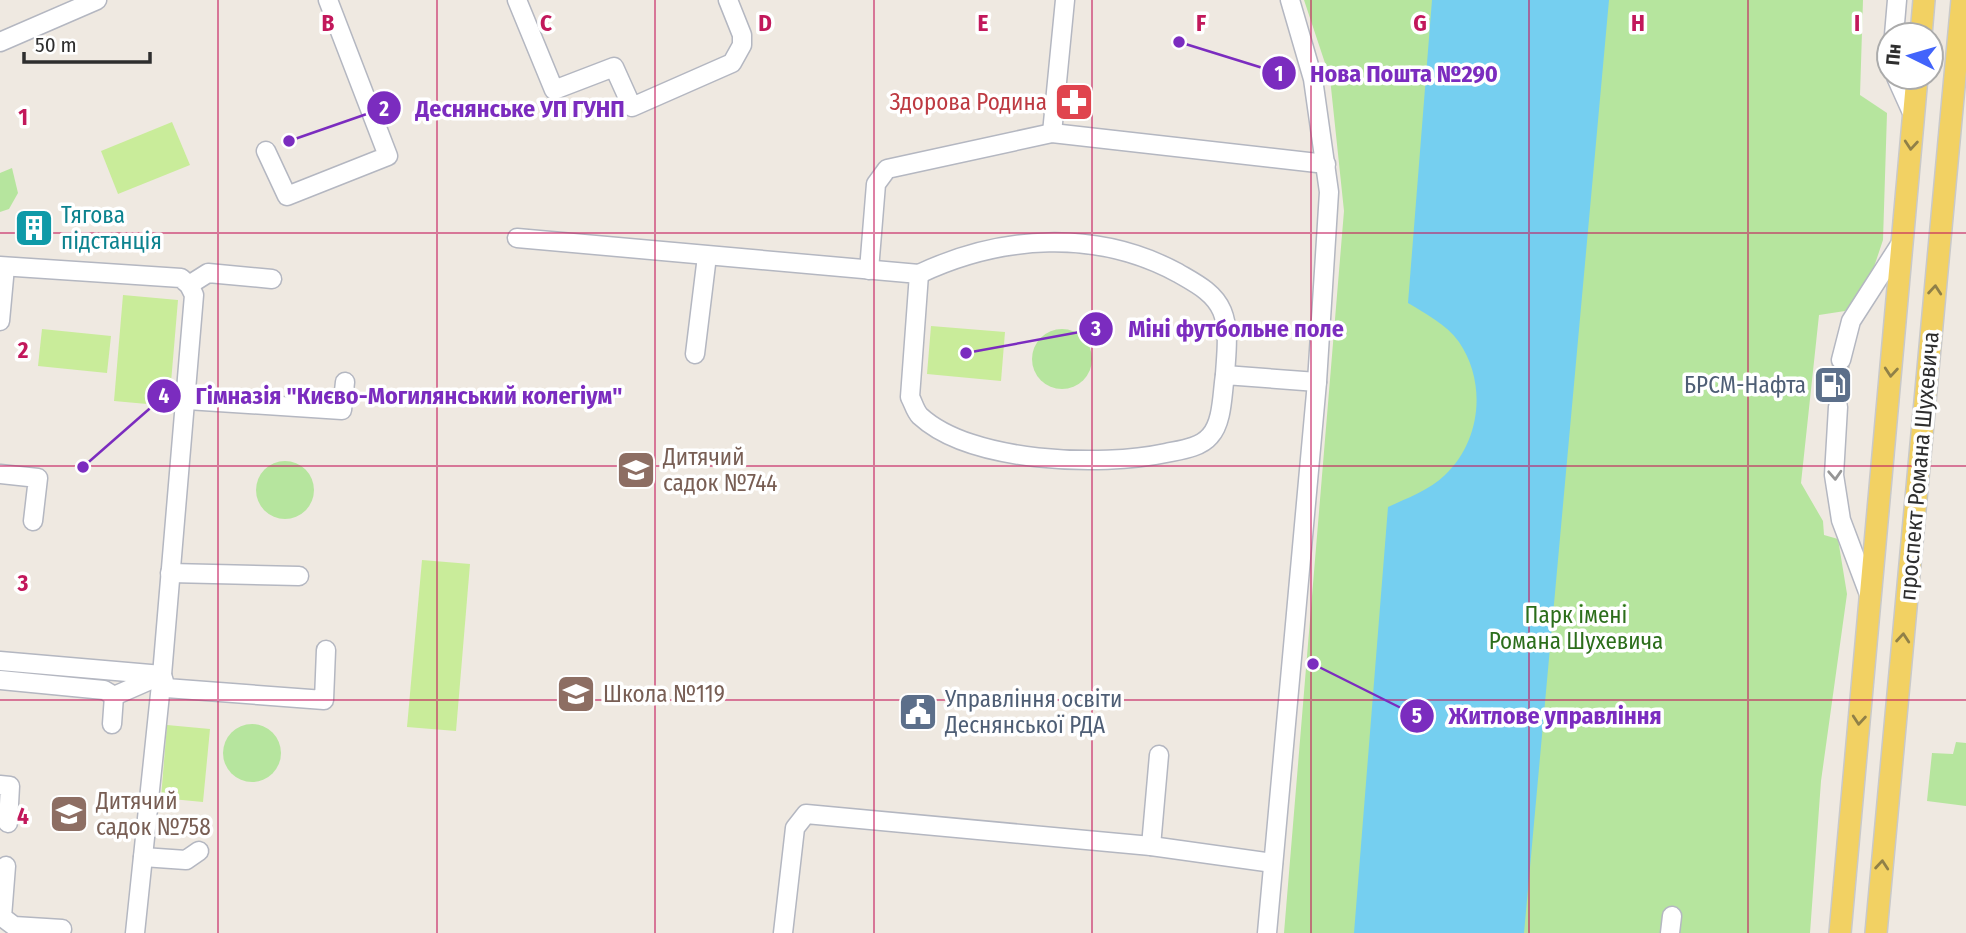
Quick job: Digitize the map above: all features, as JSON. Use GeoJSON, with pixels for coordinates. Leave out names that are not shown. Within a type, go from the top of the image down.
{"type":"FeatureCollection","features":[{"type":"Feature","properties":{"kind":"main road"},"geometry":{"type":"LineString","coordinates":[[1922,21],[1924,0]]}},
{"type":"Feature","properties":{"kind":"main road","name":"проспект Романа Шухевича"},"geometry":{"type":"LineString","coordinates":[[1876,933],[1962,0]]}},
{"type":"Feature","properties":{"kind":"main road","name":"проспект Романа Шухевича"},"geometry":{"type":"LineString","coordinates":[[1840,933],[1916,91]]}},
{"type":"Feature","properties":{"kind":"street"},"geometry":{"type":"LineString","coordinates":[[0,41],[97,0]]}},
{"type":"Feature","properties":{"kind":"street"},"geometry":{"type":"LineString","coordinates":[[266,151],[287,196],[388,156],[328,0]]}},
{"type":"Feature","properties":{"kind":"street"},"geometry":{"type":"LineString","coordinates":[[517,0],[554,90],[614,67],[632,107],[732,63],[743,45],[742,35],[728,0]]}},
{"type":"Feature","properties":{"kind":"street"},"geometry":{"type":"LineString","coordinates":[[1052,133],[1065,0]]}},
{"type":"Feature","properties":{"kind":"street"},"geometry":{"type":"LineString","coordinates":[[1267,933],[1317,382],[1329,192],[1313,79],[1290,0]]}},
{"type":"Feature","properties":{"kind":"street"},"geometry":{"type":"LineString","coordinates":[[1895,21],[1897,0]]}},
{"type":"Feature","properties":{"kind":"street"},"geometry":{"type":"LineString","coordinates":[[1902,91],[1914,117]]}},
{"type":"Feature","properties":{"kind":"street"},"geometry":{"type":"LineString","coordinates":[[869,270],[876,184],[887,169],[1052,133],[1326,164]]}},
{"type":"Feature","properties":{"kind":"street"},"geometry":{"type":"LineString","coordinates":[[517,238],[919,274],[987,250],[1048,241],[1102,245],[1161,264],[1200,286],[1212,297],[1226,323],[1225,375],[1217,424],[1210,437],[1196,446],[1143,458],[1101,462],[1017,456],[963,440],[919,415],[910,397],[919,274]]}},
{"type":"Feature","properties":{"kind":"street"},"geometry":{"type":"LineString","coordinates":[[1841,360],[1851,321],[1903,240]]}},
{"type":"Feature","properties":{"kind":"street"},"geometry":{"type":"LineString","coordinates":[[695,354],[707,257]]}},
{"type":"Feature","properties":{"kind":"street"},"geometry":{"type":"LineString","coordinates":[[0,321],[3,266],[181,278],[189,285],[194,295],[162,675],[135,933]]}},
{"type":"Feature","properties":{"kind":"street"},"geometry":{"type":"LineString","coordinates":[[189,285],[208,273],[272,279]]}},
{"type":"Feature","properties":{"kind":"street"},"geometry":{"type":"LineString","coordinates":[[1225,375],[1317,382]]}},
{"type":"Feature","properties":{"kind":"street"},"geometry":{"type":"LineString","coordinates":[[187,400],[342,410],[345,382]]}},
{"type":"Feature","properties":{"kind":"street"},"geometry":{"type":"LineString","coordinates":[[1838,407],[1833,475],[1841,520],[1870,598]]}},
{"type":"Feature","properties":{"kind":"street"},"geometry":{"type":"LineString","coordinates":[[0,474],[37,478],[33,521]]}},
{"type":"Feature","properties":{"kind":"street"},"geometry":{"type":"LineString","coordinates":[[170,573],[299,576]]}},
{"type":"Feature","properties":{"kind":"street"},"geometry":{"type":"LineString","coordinates":[[162,675],[166,688],[324,700],[326,650]]}},
{"type":"Feature","properties":{"kind":"street"},"geometry":{"type":"LineString","coordinates":[[0,661],[162,675]]}},
{"type":"Feature","properties":{"kind":"street"},"geometry":{"type":"LineString","coordinates":[[114,696],[162,675]]}},
{"type":"Feature","properties":{"kind":"street"},"geometry":{"type":"LineString","coordinates":[[0,680],[104,690],[114,696]]}},
{"type":"Feature","properties":{"kind":"street"},"geometry":{"type":"LineString","coordinates":[[112,724],[114,696]]}},
{"type":"Feature","properties":{"kind":"street"},"geometry":{"type":"LineString","coordinates":[[1151,846],[1159,755]]}},
{"type":"Feature","properties":{"kind":"street"},"geometry":{"type":"LineString","coordinates":[[0,785],[10,786],[8,823]]}},
{"type":"Feature","properties":{"kind":"street"},"geometry":{"type":"LineString","coordinates":[[783,933],[795,828],[806,814],[1151,846],[1273,863]]}},
{"type":"Feature","properties":{"kind":"street"},"geometry":{"type":"LineString","coordinates":[[143,857],[186,860],[199,851]]}},
{"type":"Feature","properties":{"kind":"street"},"geometry":{"type":"LineString","coordinates":[[10,866],[2,917],[14,926],[62,929]]}},
{"type":"Feature","properties":{"kind":"green space","name":"Парк імені Романа Шухевича"},"geometry":{"type":"Polygon","coordinates":[[[1304,0],[1863,0],[1860,95],[1887,113],[1883,240],[1869,282],[1845,311],[1819,315],[1801,483],[1823,521],[1824,535],[1838,539],[1847,594],[1821,781],[1810,933],[1284,933],[1344,211],[1330,78],[1304,0]]]}},
{"type":"Feature","properties":{"kind":"green space"},"geometry":{"type":"Polygon","coordinates":[[[172,122],[190,165],[118,194],[101,151],[172,122]]]}},
{"type":"Feature","properties":{"kind":"green space"},"geometry":{"type":"Polygon","coordinates":[[[12,168],[18,193],[9,209],[0,212],[0,173],[12,168]]]}},
{"type":"Feature","properties":{"kind":"green space"},"geometry":{"type":"Polygon","coordinates":[[[123,295],[178,300],[169,406],[114,401],[123,295]]]}},
{"type":"Feature","properties":{"kind":"green space"},"geometry":{"type":"Polygon","coordinates":[[[931,326],[1005,332],[1001,381],[927,374],[931,326]]]}},
{"type":"Feature","properties":{"kind":"green space"},"geometry":{"type":"Polygon","coordinates":[[[42,329],[111,336],[107,373],[38,366],[42,329]]]}},
{"type":"Feature","properties":{"kind":"green space"},"geometry":{"type":"Polygon","coordinates":[[[1056,329],[1068,329],[1087,342],[1092,359],[1090,371],[1079,384],[1068,389],[1056,389],[1037,376],[1032,365],[1032,353],[1045,334],[1056,329]]]}},
{"type":"Feature","properties":{"kind":"green space"},"geometry":{"type":"Polygon","coordinates":[[[279,461],[291,461],[306,469],[314,484],[314,496],[306,511],[291,519],[279,519],[264,511],[256,496],[256,484],[264,469],[279,461]]]}},
{"type":"Feature","properties":{"kind":"green space"},"geometry":{"type":"Polygon","coordinates":[[[422,560],[470,564],[456,731],[407,727],[422,560]]]}},
{"type":"Feature","properties":{"kind":"green space"},"geometry":{"type":"Polygon","coordinates":[[[246,724],[258,724],[273,732],[281,747],[281,759],[273,774],[258,782],[246,782],[231,774],[223,759],[223,747],[231,732],[246,724]]]}},
{"type":"Feature","properties":{"kind":"green space"},"geometry":{"type":"Polygon","coordinates":[[[167,725],[210,729],[203,802],[161,798],[167,725]]]}},
{"type":"Feature","properties":{"kind":"green space"},"geometry":{"type":"Polygon","coordinates":[[[1956,742],[1966,743],[1966,806],[1927,801],[1932,753],[1953,754],[1956,742]]]}},
{"type":"Feature","properties":{"kind":"water"},"geometry":{"type":"Polygon","coordinates":[[[1432,0],[1609,0],[1524,933],[1354,933],[1388,507],[1425,489],[1445,475],[1466,446],[1476,411],[1474,375],[1459,342],[1429,315],[1408,303],[1432,0]]]}},
{"type":"Feature","properties":{"kind":"tunnel"},"geometry":{"type":"LineString","coordinates":[[1838,407],[1841,360]]}},
{"type":"Feature","properties":{"kind":"place","name":"Нова Пошта №290"},"geometry":{"type":"Point","coordinates":[1179,42]}},
{"type":"Feature","properties":{"kind":"place","name":"Здорова Родина"},"geometry":{"type":"Point","coordinates":[1074,102]}},
{"type":"Feature","properties":{"kind":"place","name":"Деснянське УП ГУНП"},"geometry":{"type":"Point","coordinates":[289,141]}},
{"type":"Feature","properties":{"kind":"place","name":"Тягова пiдстанцiя"},"geometry":{"type":"Point","coordinates":[34,228]}},
{"type":"Feature","properties":{"kind":"place","name":"Міні футбольне поле"},"geometry":{"type":"Point","coordinates":[966,353]}},
{"type":"Feature","properties":{"kind":"place","name":"БРСМ-Нафта"},"geometry":{"type":"Point","coordinates":[1833,385]}},
{"type":"Feature","properties":{"kind":"place","name":"Гімназія \"Києво-Могилянський колегіум\""},"geometry":{"type":"Point","coordinates":[83,467]}},
{"type":"Feature","properties":{"kind":"place","name":"Дитячий садок №744"},"geometry":{"type":"Point","coordinates":[636,470]}},
{"type":"Feature","properties":{"kind":"place","name":"Житлове управління"},"geometry":{"type":"Point","coordinates":[1313,664]}},
{"type":"Feature","properties":{"kind":"place","name":"Школа №119"},"geometry":{"type":"Point","coordinates":[576,694]}},
{"type":"Feature","properties":{"kind":"place","name":"Управління освіти Деснянської РДА"},"geometry":{"type":"Point","coordinates":[918,712]}},
{"type":"Feature","properties":{"kind":"place","name":"Дитячий садок №758"},"geometry":{"type":"Point","coordinates":[69,814]}}]}
